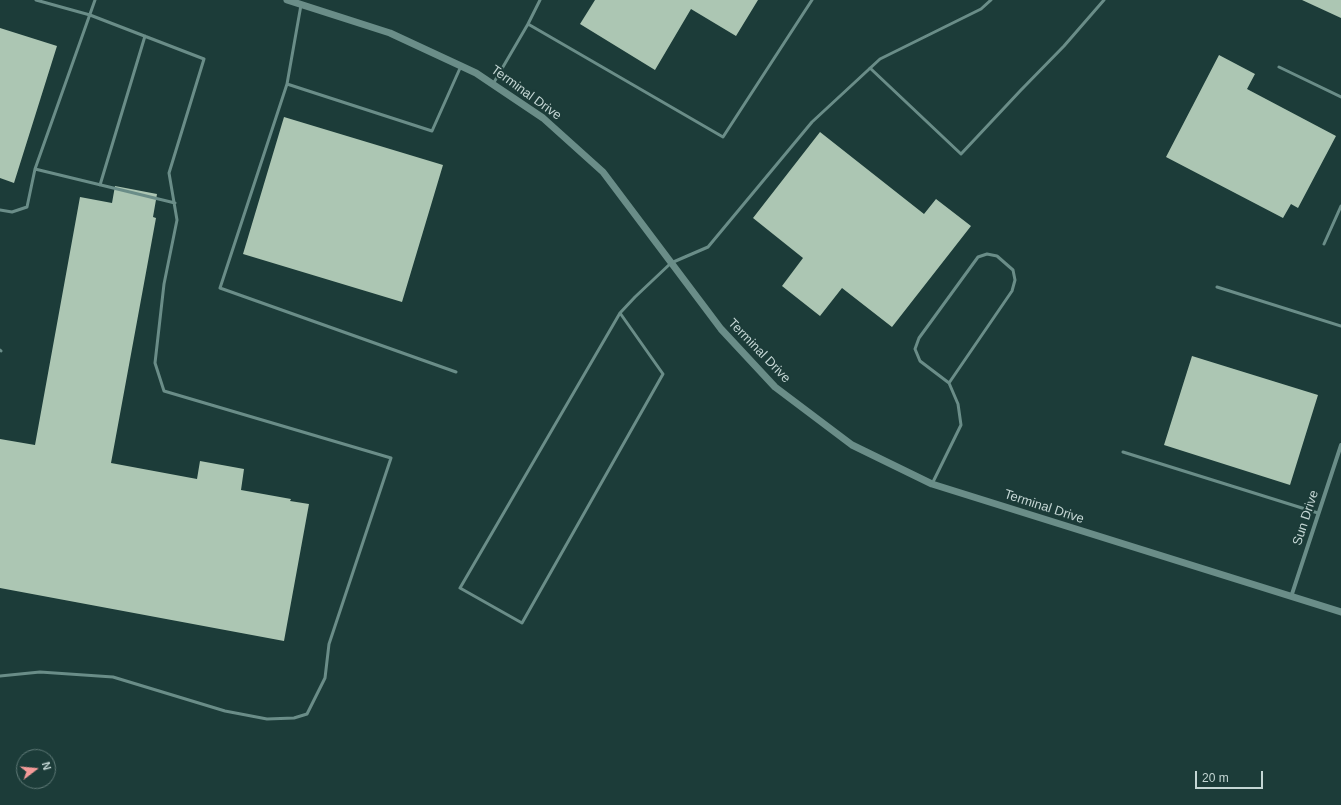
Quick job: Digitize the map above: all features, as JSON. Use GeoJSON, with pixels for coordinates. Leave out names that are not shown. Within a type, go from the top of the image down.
{"type":"FeatureCollection","features":[{"type":"Feature","properties":{"kind":"street","name":"Terminal Drive"},"geometry":{"type":"LineString","coordinates":[[288,0],[390,33],[462,66],[476,73],[543,118],[603,172],[721,329],[775,387],[852,445],[932,484],[1341,612]]}},
{"type":"Feature","properties":{"kind":"street","name":"Sun Drive"},"geometry":{"type":"LineString","coordinates":[[1291,597],[1341,445]]}},
{"type":"Feature","properties":{"kind":"lane"},"geometry":{"type":"LineString","coordinates":[[0,676],[40,672],[114,677],[225,711],[267,719],[294,718],[307,714],[325,678],[329,644],[391,458],[164,391],[155,362],[164,284],[177,220],[169,172],[204,59],[90,15],[36,0]]}},
{"type":"Feature","properties":{"kind":"lane"},"geometry":{"type":"LineString","coordinates":[[0,210],[12,212],[27,207],[35,169],[95,0]]}},
{"type":"Feature","properties":{"kind":"lane"},"geometry":{"type":"LineString","coordinates":[[493,84],[528,24],[540,0]]}},
{"type":"Feature","properties":{"kind":"lane"},"geometry":{"type":"LineString","coordinates":[[528,24],[723,137],[812,0]]}},
{"type":"Feature","properties":{"kind":"lane"},"geometry":{"type":"LineString","coordinates":[[620,313],[663,374],[522,623],[460,588],[620,313],[671,263],[708,247],[812,122],[880,59],[981,8],[991,0]]}},
{"type":"Feature","properties":{"kind":"lane"},"geometry":{"type":"LineString","coordinates":[[870,68],[961,154],[1020,90],[1064,46],[1104,0]]}},
{"type":"Feature","properties":{"kind":"lane"},"geometry":{"type":"LineString","coordinates":[[301,4],[287,84],[220,288],[456,372]]}},
{"type":"Feature","properties":{"kind":"lane"},"geometry":{"type":"LineString","coordinates":[[100,185],[144,36]]}},
{"type":"Feature","properties":{"kind":"lane"},"geometry":{"type":"LineString","coordinates":[[287,84],[432,132],[462,66]]}},
{"type":"Feature","properties":{"kind":"lane"},"geometry":{"type":"LineString","coordinates":[[1279,67],[1341,97]]}},
{"type":"Feature","properties":{"kind":"lane"},"geometry":{"type":"LineString","coordinates":[[35,169],[174,203]]}},
{"type":"Feature","properties":{"kind":"lane"},"geometry":{"type":"LineString","coordinates":[[1324,244],[1341,206]]}},
{"type":"Feature","properties":{"kind":"lane"},"geometry":{"type":"LineString","coordinates":[[932,484],[961,425],[958,404],[949,383],[920,361],[915,349],[919,338],[978,257],[986,254],[997,256],[1013,270],[1015,280],[1012,291],[949,383]]}},
{"type":"Feature","properties":{"kind":"lane"},"geometry":{"type":"LineString","coordinates":[[1217,287],[1341,326]]}},
{"type":"Feature","properties":{"kind":"lane"},"geometry":{"type":"LineString","coordinates":[[1123,452],[1318,513]]}},
{"type":"Feature","properties":{"kind":"building"},"geometry":{"type":"Polygon","coordinates":[[[595,0],[758,0],[736,36],[691,9],[655,70],[580,24],[595,0]]]}},
{"type":"Feature","properties":{"kind":"building"},"geometry":{"type":"Polygon","coordinates":[[[1302,0],[1341,0],[1341,18],[1302,0]]]}},
{"type":"Feature","properties":{"kind":"building"},"geometry":{"type":"Polygon","coordinates":[[[0,28],[57,46],[14,183],[0,178],[0,28]]]}},
{"type":"Feature","properties":{"kind":"building"},"geometry":{"type":"Polygon","coordinates":[[[1219,55],[1255,74],[1247,89],[1336,136],[1298,208],[1291,204],[1283,218],[1166,157],[1219,55]]]}},
{"type":"Feature","properties":{"kind":"building"},"geometry":{"type":"Polygon","coordinates":[[[284,117],[443,165],[402,302],[243,254],[284,117]]]}},
{"type":"Feature","properties":{"kind":"building"},"geometry":{"type":"Polygon","coordinates":[[[820,132],[924,214],[936,199],[971,226],[892,327],[842,288],[820,316],[782,286],[803,258],[753,218],[820,132]]]}},
{"type":"Feature","properties":{"kind":"building"},"geometry":{"type":"Polygon","coordinates":[[[115,186],[157,194],[153,217],[156,218],[111,463],[197,479],[200,461],[244,469],[241,490],[291,499],[290,501],[309,504],[284,641],[0,588],[0,439],[35,445],[80,197],[112,203],[115,186]]]}},
{"type":"Feature","properties":{"kind":"building"},"geometry":{"type":"Polygon","coordinates":[[[1192,356],[1318,395],[1290,485],[1164,445],[1192,356]]]}}]}
